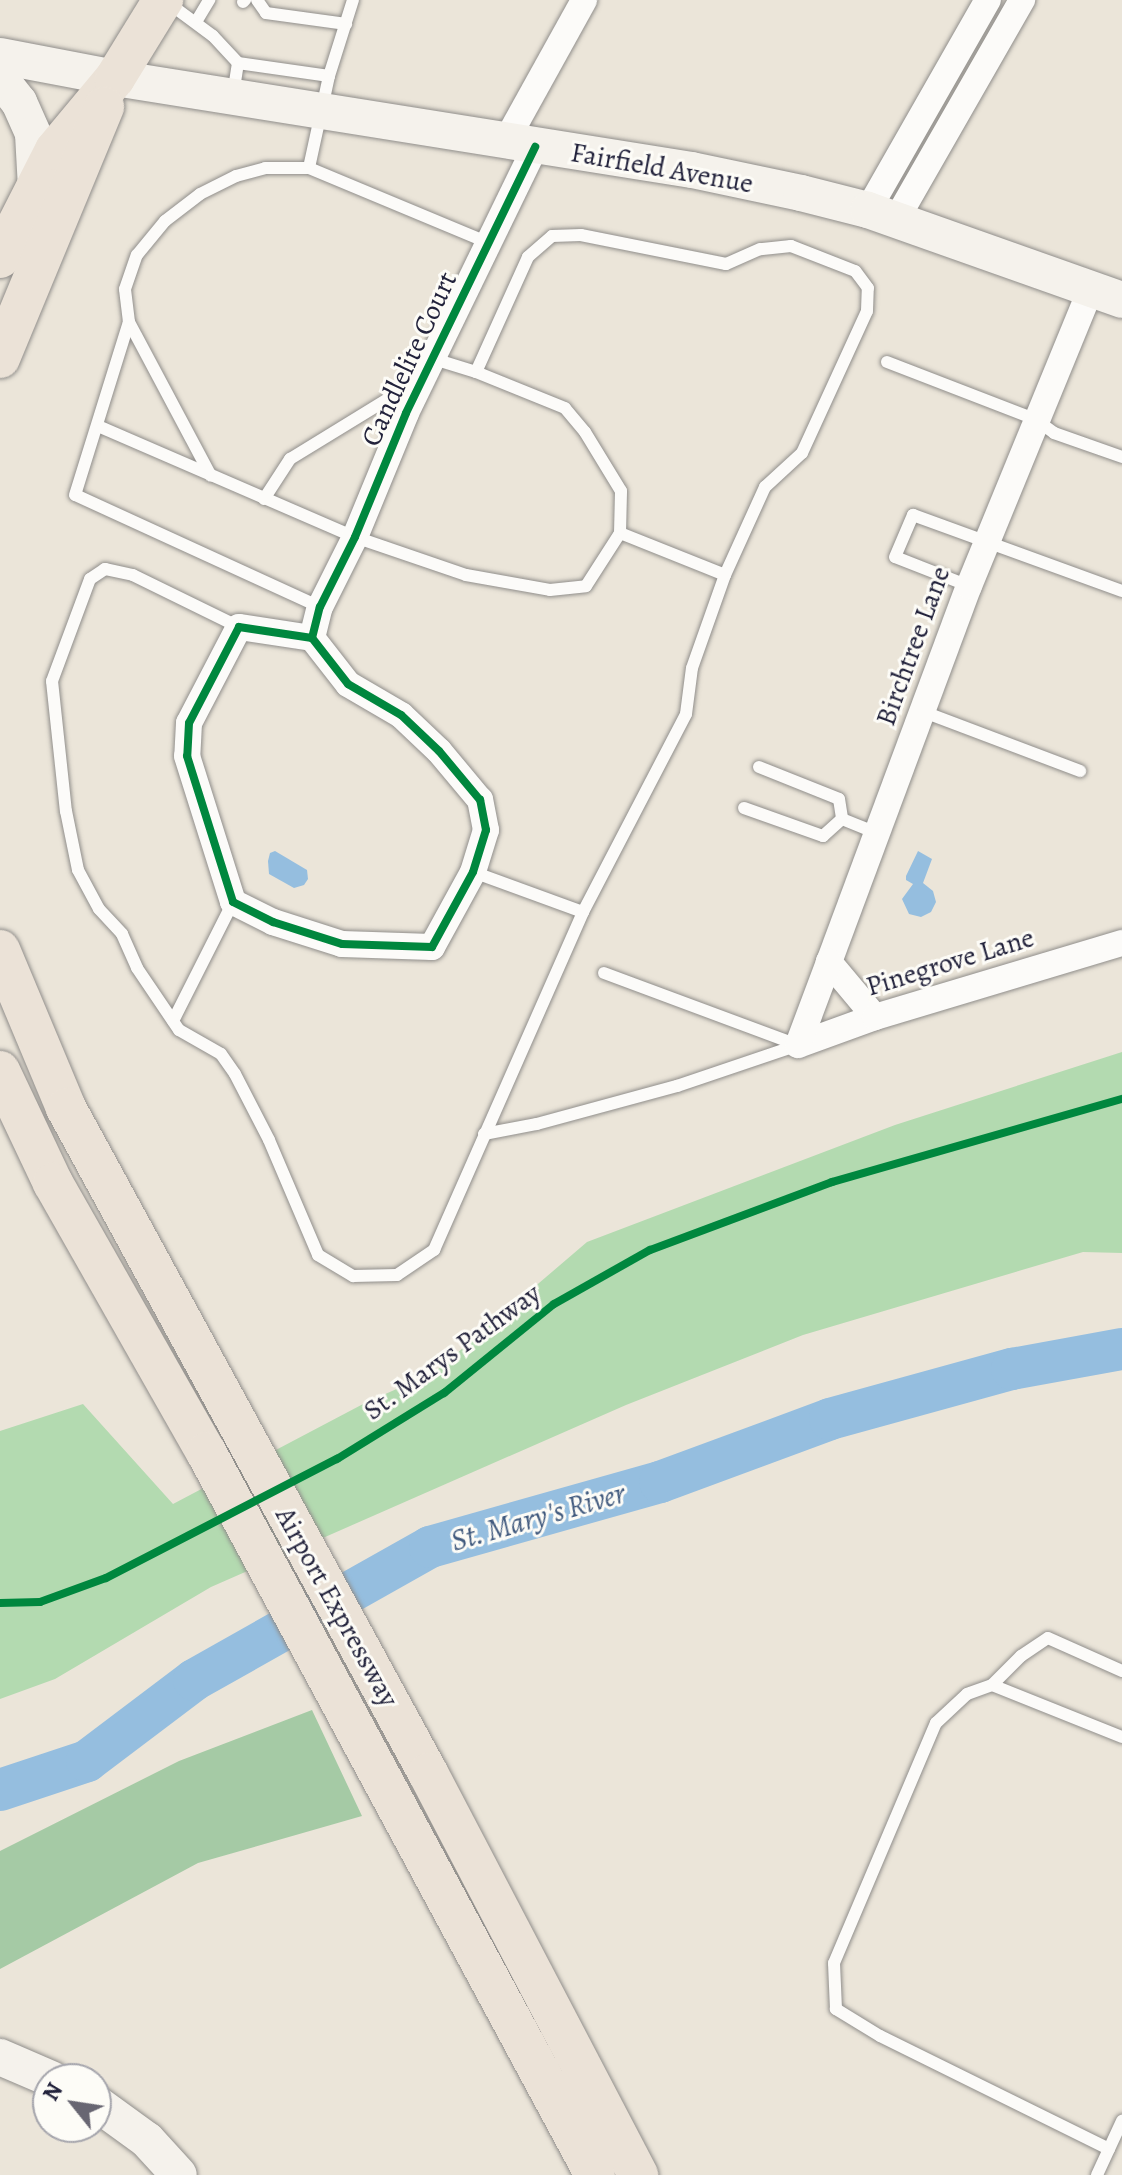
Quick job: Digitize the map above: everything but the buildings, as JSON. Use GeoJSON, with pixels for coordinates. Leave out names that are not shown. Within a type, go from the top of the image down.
{"type":"FeatureCollection","features":[{"type":"Feature","properties":{"kind":"main road"},"geometry":{"type":"LineString","coordinates":[[0,258],[55,150],[115,78],[164,0]]}},
{"type":"Feature","properties":{"kind":"main road","name":"Fairfield Avenue"},"geometry":{"type":"LineString","coordinates":[[0,56],[115,78],[235,80],[322,111],[692,170],[882,215],[1106,294]]}},
{"type":"Feature","properties":{"kind":"main road"},"geometry":{"type":"LineString","coordinates":[[0,78],[19,102],[31,126],[36,188]]}},
{"type":"Feature","properties":{"kind":"main road"},"geometry":{"type":"LineString","coordinates":[[0,358],[115,78]]}},
{"type":"Feature","properties":{"kind":"main road","name":"Airport Expressway"},"geometry":{"type":"LineString","coordinates":[[0,950],[66,1108],[428,1773],[638,2175]]}},
{"type":"Feature","properties":{"kind":"main road","name":"Airport Expressway"},"geometry":{"type":"LineString","coordinates":[[0,1071],[53,1183],[206,1452],[595,2175]]}},
{"type":"Feature","properties":{"kind":"main road"},"geometry":{"type":"LineString","coordinates":[[0,2057],[32,2071]]}},
{"type":"Feature","properties":{"kind":"main road"},"geometry":{"type":"LineString","coordinates":[[112,2115],[147,2140],[179,2175]]}},
{"type":"Feature","properties":{"kind":"street","name":"Candlelite Court"},"geometry":{"type":"LineString","coordinates":[[312,638],[320,607],[355,537],[406,413],[487,242],[520,144],[584,0]]}},
{"type":"Feature","properties":{"kind":"street"},"geometry":{"type":"LineString","coordinates":[[882,215],[988,0]]}},
{"type":"Feature","properties":{"kind":"street"},"geometry":{"type":"LineString","coordinates":[[882,215],[1022,0]]}},
{"type":"Feature","properties":{"kind":"street","name":"Birchtree Lane"},"geometry":{"type":"LineString","coordinates":[[798,1045],[875,832],[1035,419],[1106,294]]}},
{"type":"Feature","properties":{"kind":"street"},"geometry":{"type":"LineString","coordinates":[[239,627],[312,638],[348,684],[401,715],[439,751],[480,800],[486,830],[473,872],[432,947],[342,944],[273,922],[233,902],[187,756],[189,723],[239,627]]}},
{"type":"Feature","properties":{"kind":"street","name":"Pinegrove Lane"},"geometry":{"type":"LineString","coordinates":[[798,1045],[875,1017],[1122,943]]}},
{"type":"Feature","properties":{"kind":"street"},"geometry":{"type":"LineString","coordinates":[[829,962],[875,1017]]}},
{"type":"Feature","properties":{"kind":"lane"},"geometry":{"type":"LineString","coordinates":[[164,0],[196,22],[217,31],[235,80],[255,59],[329,76]]}},
{"type":"Feature","properties":{"kind":"lane"},"geometry":{"type":"LineString","coordinates":[[196,22],[209,0]]}},
{"type":"Feature","properties":{"kind":"lane"},"geometry":{"type":"LineString","coordinates":[[309,168],[329,76],[353,0]]}},
{"type":"Feature","properties":{"kind":"lane"},"geometry":{"type":"LineString","coordinates":[[248,1],[265,17],[346,24]]}},
{"type":"Feature","properties":{"kind":"lane"},"geometry":{"type":"LineString","coordinates":[[211,476],[129,322],[125,289],[129,277],[137,255],[165,221],[200,194],[236,176],[265,168],[309,168],[487,242]]}},
{"type":"Feature","properties":{"kind":"lane"},"geometry":{"type":"LineString","coordinates":[[239,627],[133,575],[105,569],[90,579],[52,681],[66,811],[78,870],[99,909],[122,934],[137,968],[179,1030],[221,1054],[228,1064],[269,1140],[318,1255],[353,1276],[397,1275],[434,1250],[583,912],[686,714],[692,668],[725,575],[765,487],[802,453],[867,311],[868,288],[855,271],[791,246],[760,249],[726,264],[581,235],[552,236],[528,257],[476,372]]}},
{"type":"Feature","properties":{"kind":"lane"},"geometry":{"type":"LineString","coordinates":[[129,322],[75,495],[320,607]]}},
{"type":"Feature","properties":{"kind":"lane"},"geometry":{"type":"LineString","coordinates":[[98,426],[355,537],[466,575],[550,590],[586,586],[620,533],[621,491],[574,416],[557,403],[434,359]]}},
{"type":"Feature","properties":{"kind":"lane"},"geometry":{"type":"LineString","coordinates":[[887,362],[1035,419],[1054,433],[1122,457]]}},
{"type":"Feature","properties":{"kind":"lane"},"geometry":{"type":"LineString","coordinates":[[264,499],[290,459],[388,399],[406,413]]}},
{"type":"Feature","properties":{"kind":"lane"},"geometry":{"type":"LineString","coordinates":[[969,586],[895,557],[913,515],[1122,591]]}},
{"type":"Feature","properties":{"kind":"lane"},"geometry":{"type":"LineString","coordinates":[[620,533],[725,575]]}},
{"type":"Feature","properties":{"kind":"lane"},"geometry":{"type":"LineString","coordinates":[[924,712],[1080,771]]}},
{"type":"Feature","properties":{"kind":"lane"},"geometry":{"type":"LineString","coordinates":[[759,767],[839,799],[842,819]]}},
{"type":"Feature","properties":{"kind":"lane"},"geometry":{"type":"LineString","coordinates":[[744,808],[823,836],[842,819]]}},
{"type":"Feature","properties":{"kind":"lane"},"geometry":{"type":"LineString","coordinates":[[842,819],[875,832]]}},
{"type":"Feature","properties":{"kind":"lane"},"geometry":{"type":"LineString","coordinates":[[473,872],[583,912]]}},
{"type":"Feature","properties":{"kind":"lane"},"geometry":{"type":"LineString","coordinates":[[173,1021],[233,902]]}},
{"type":"Feature","properties":{"kind":"lane"},"geometry":{"type":"LineString","coordinates":[[604,973],[798,1045]]}},
{"type":"Feature","properties":{"kind":"lane"},"geometry":{"type":"LineString","coordinates":[[484,1134],[537,1124],[677,1086],[798,1045]]}},
{"type":"Feature","properties":{"kind":"lane"},"geometry":{"type":"LineString","coordinates":[[1109,2149],[880,2036],[836,2009],[834,1963],[936,1723],[967,1694],[992,1685],[1021,1656],[1048,1638],[1122,1671]]}},
{"type":"Feature","properties":{"kind":"lane"},"geometry":{"type":"LineString","coordinates":[[992,1685],[1122,1737]]}},
{"type":"Feature","properties":{"kind":"lane"},"geometry":{"type":"LineString","coordinates":[[1097,2175],[1122,2121]]}},
{"type":"Feature","properties":{"kind":"green space"},"geometry":{"type":"Polygon","coordinates":[[[1122,1052],[1122,1253],[1083,1252],[803,1335],[626,1405],[211,1587],[55,1679],[0,1699],[0,1431],[83,1404],[173,1504],[365,1403],[435,1372],[587,1242],[895,1125],[1122,1052]]]}},
{"type":"Feature","properties":{"kind":"green space"},"geometry":{"type":"Polygon","coordinates":[[[312,1710],[362,1816],[198,1863],[0,1969],[0,1851],[179,1761],[312,1710]]]}},
{"type":"Feature","properties":{"kind":"water"},"geometry":{"type":"Polygon","coordinates":[[[275,851],[307,870],[308,879],[304,885],[294,888],[269,874],[270,853],[275,851]]]}},
{"type":"Feature","properties":{"kind":"water"},"geometry":{"type":"Polygon","coordinates":[[[918,851],[932,859],[923,883],[933,891],[936,902],[931,912],[921,917],[909,914],[902,899],[913,884],[906,880],[906,876],[918,851]]]}},
{"type":"Feature","properties":{"kind":"waterway","name":"St. Mary's River"},"geometry":{"type":"LineString","coordinates":[[0,1790],[87,1761],[194,1680],[430,1547],[660,1482],[830,1419],[1012,1369],[1122,1349]]}},
{"type":"Feature","properties":{"kind":"cycle path"},"geometry":{"type":"LineString","coordinates":[[312,638],[239,627],[189,723],[187,756],[233,902],[273,922],[342,944],[432,947],[473,872],[486,830],[480,800],[439,751],[401,715],[348,684],[312,638],[320,607],[355,537],[406,413],[535,147]]}},
{"type":"Feature","properties":{"kind":"cycle path","name":"St. Marys Pathway"},"geometry":{"type":"LineString","coordinates":[[0,1603],[40,1602],[106,1578],[337,1459],[444,1393],[554,1304],[650,1250],[832,1182],[1122,1099]]}}]}
